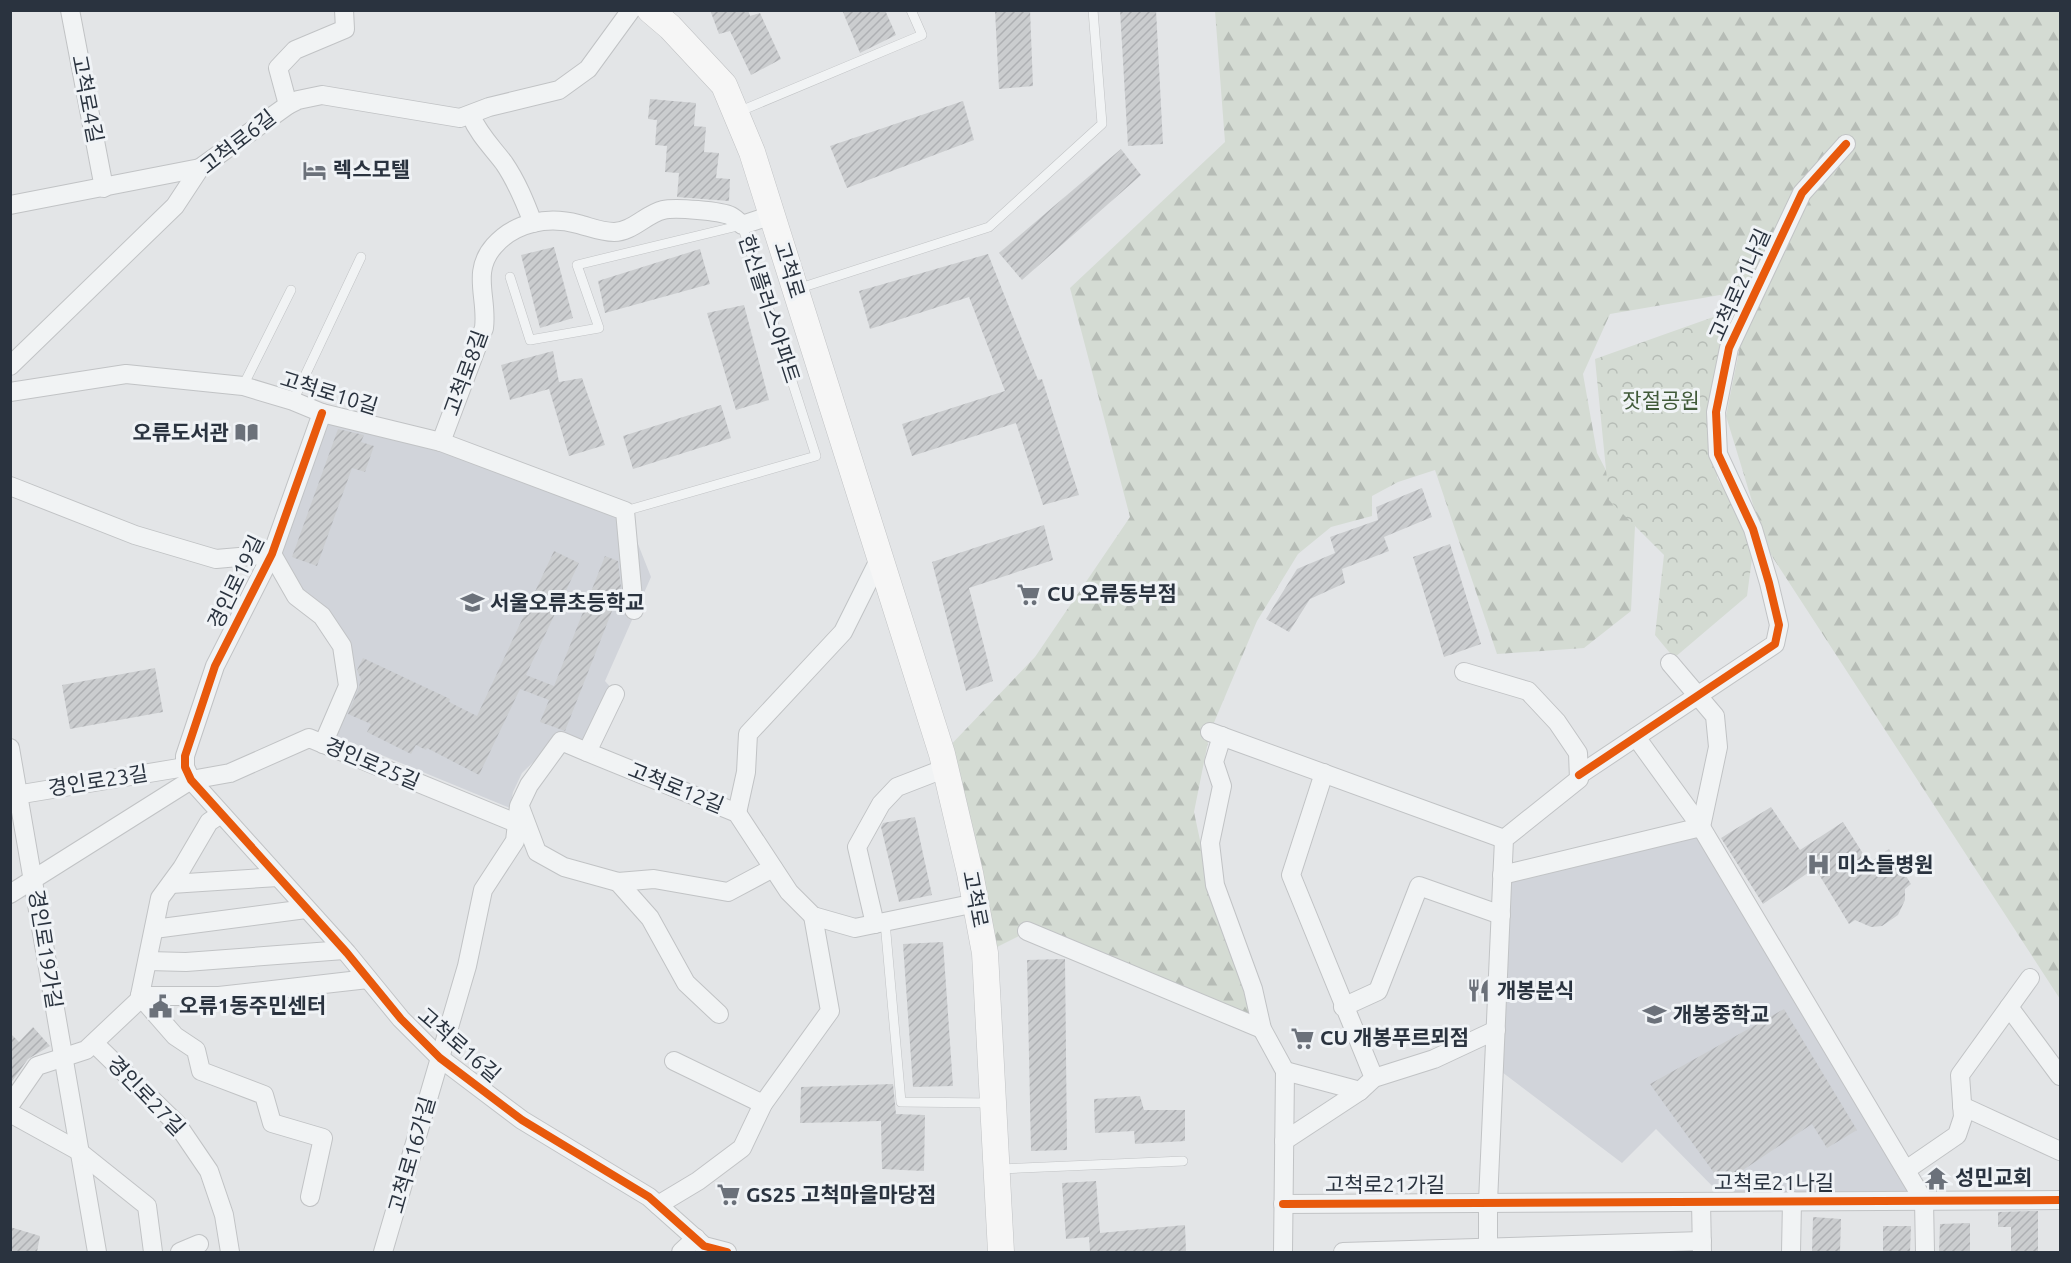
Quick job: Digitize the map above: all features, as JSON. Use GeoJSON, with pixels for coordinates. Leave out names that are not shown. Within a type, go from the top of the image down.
{"type":"FeatureCollection","features":[{"type":"Feature","properties":{"kind":"main road","name":"고척로"},"geometry":{"type":"LineString","coordinates":[[650,10],[670,27],[724,85],[752,152],[946,768],[986,953],[1001,1252]]}},
{"type":"Feature","properties":{"kind":"street","name":"고척로4길"},"geometry":{"type":"LineString","coordinates":[[70,10],[104,188]]}},
{"type":"Feature","properties":{"kind":"street"},"geometry":{"type":"LineString","coordinates":[[288,105],[278,68],[295,50],[345,29],[344,10]]}},
{"type":"Feature","properties":{"kind":"street","name":"고척로6길"},"geometry":{"type":"LineString","coordinates":[[10,366],[175,207],[200,168],[298,99],[322,95],[460,118],[471,116],[489,107],[559,90],[588,69],[631,10]]}},
{"type":"Feature","properties":{"kind":"street"},"geometry":{"type":"LineString","coordinates":[[471,116],[478,133],[503,162],[523,195],[533,223]]}},
{"type":"Feature","properties":{"kind":"street","name":"고척로21나길"},"geometry":{"type":"LineString","coordinates":[[1504,839],[1579,779],[1579,775],[1775,644],[1779,626],[1769,583],[1753,529],[1718,454],[1716,412],[1730,348],[1802,193],[1846,144]]}},
{"type":"Feature","properties":{"kind":"street"},"geometry":{"type":"LineString","coordinates":[[10,205],[200,168]]}},
{"type":"Feature","properties":{"kind":"street","name":"고척로8길"},"geometry":{"type":"LineString","coordinates":[[441,442],[484,328],[486,315],[479,277],[482,262],[495,245],[509,233],[524,224],[558,221],[615,232],[664,209],[681,208],[730,216],[742,225]]}},
{"type":"Feature","properties":{"kind":"street"},"geometry":{"type":"LineString","coordinates":[[742,225],[772,215]]}},
{"type":"Feature","properties":{"kind":"street","name":"고척로10길"},"geometry":{"type":"LineString","coordinates":[[10,392],[126,374],[243,386],[293,401],[322,413],[441,442],[625,511]]}},
{"type":"Feature","properties":{"kind":"street","name":"경인로19길"},"geometry":{"type":"LineString","coordinates":[[188,774],[185,756],[215,666],[272,554],[322,413]]}},
{"type":"Feature","properties":{"kind":"street","name":"경인로19길"},"geometry":{"type":"LineString","coordinates":[[10,486],[135,535],[216,559],[272,554]]}},
{"type":"Feature","properties":{"kind":"street"},"geometry":{"type":"LineString","coordinates":[[625,511],[634,610]]}},
{"type":"Feature","properties":{"kind":"street","name":"경인로19길"},"geometry":{"type":"LineString","coordinates":[[272,554],[296,596],[322,616],[342,646],[348,686],[323,744]]}},
{"type":"Feature","properties":{"kind":"street"},"geometry":{"type":"LineString","coordinates":[[737,813],[746,772],[748,734],[843,632],[880,558]]}},
{"type":"Feature","properties":{"kind":"street"},"geometry":{"type":"LineString","coordinates":[[1670,663],[1715,716],[1718,747],[1701,827]]}},
{"type":"Feature","properties":{"kind":"street"},"geometry":{"type":"LineString","coordinates":[[1464,672],[1528,691],[1557,722],[1578,753],[1579,775]]}},
{"type":"Feature","properties":{"kind":"street"},"geometry":{"type":"LineString","coordinates":[[587,752],[615,694]]}},
{"type":"Feature","properties":{"kind":"street"},"geometry":{"type":"LineString","coordinates":[[1283,1252],[1285,1071],[1262,1029],[1253,989],[1215,885],[1210,843],[1222,786],[1214,762],[1216,734],[1504,839],[1488,1203],[1488,1250]]}},
{"type":"Feature","properties":{"kind":"street"},"geometry":{"type":"LineString","coordinates":[[1636,737],[1701,827],[1924,1201],[1925,1252]]}},
{"type":"Feature","properties":{"kind":"street","name":"경인로25길"},"geometry":{"type":"LineString","coordinates":[[10,894],[188,774],[230,772],[309,738],[517,814]]}},
{"type":"Feature","properties":{"kind":"street","name":"고척로12길"},"geometry":{"type":"LineString","coordinates":[[517,814],[529,785],[561,741],[737,813],[789,892],[813,916],[855,928],[976,903]]}},
{"type":"Feature","properties":{"kind":"street","name":"경인로19가길"},"geometry":{"type":"LineString","coordinates":[[10,748],[15,795],[34,879],[77,1150],[97,1252]]}},
{"type":"Feature","properties":{"kind":"street"},"geometry":{"type":"LineString","coordinates":[[880,923],[857,847],[881,804],[897,787],[946,768]]}},
{"type":"Feature","properties":{"kind":"street"},"geometry":{"type":"LineString","coordinates":[[1324,773],[1291,875],[1343,1007],[1374,1078]]}},
{"type":"Feature","properties":{"kind":"street","name":"경인로23길"},"geometry":{"type":"LineString","coordinates":[[15,795],[188,774]]}},
{"type":"Feature","properties":{"kind":"street","name":"고척로16길"},"geometry":{"type":"LineString","coordinates":[[188,774],[221,814],[344,950],[401,1019],[440,1058],[522,1120],[658,1205],[702,1245],[728,1252]]}},
{"type":"Feature","properties":{"kind":"street"},"geometry":{"type":"LineString","coordinates":[[140,996],[160,898],[209,822],[221,814]]}},
{"type":"Feature","properties":{"kind":"street"},"geometry":{"type":"LineString","coordinates":[[517,814],[537,852],[564,867],[618,882],[654,879],[728,892],[773,868]]}},
{"type":"Feature","properties":{"kind":"street","name":"고척로16길"},"geometry":{"type":"LineString","coordinates":[[440,1058],[467,966],[483,890],[515,841],[517,814]]}},
{"type":"Feature","properties":{"kind":"street"},"geometry":{"type":"LineString","coordinates":[[1503,875],[1701,827]]}},
{"type":"Feature","properties":{"kind":"street"},"geometry":{"type":"LineString","coordinates":[[171,884],[278,877]]}},
{"type":"Feature","properties":{"kind":"street"},"geometry":{"type":"LineString","coordinates":[[618,882],[650,918],[686,983],[719,1014]]}},
{"type":"Feature","properties":{"kind":"street"},"geometry":{"type":"LineString","coordinates":[[1343,1007],[1378,991],[1419,886],[1501,915]]}},
{"type":"Feature","properties":{"kind":"street"},"geometry":{"type":"LineString","coordinates":[[154,929],[306,909]]}},
{"type":"Feature","properties":{"kind":"street"},"geometry":{"type":"LineString","coordinates":[[658,1205],[698,1181],[742,1148],[763,1104],[830,1011],[813,916]]}},
{"type":"Feature","properties":{"kind":"street"},"geometry":{"type":"LineString","coordinates":[[1027,932],[1262,1029]]}},
{"type":"Feature","properties":{"kind":"street"},"geometry":{"type":"LineString","coordinates":[[148,961],[186,962],[344,950]]}},
{"type":"Feature","properties":{"kind":"street"},"geometry":{"type":"LineString","coordinates":[[1906,1170],[1957,1135],[1963,1117],[1960,1075],[2030,978]]}},
{"type":"Feature","properties":{"kind":"street"},"geometry":{"type":"LineString","coordinates":[[140,996],[219,996],[368,979]]}},
{"type":"Feature","properties":{"kind":"street"},"geometry":{"type":"LineString","coordinates":[[140,996],[175,1036],[196,1050],[201,1071],[264,1095],[272,1123],[323,1138],[310,1197]]}},
{"type":"Feature","properties":{"kind":"street","name":"경인로27길"},"geometry":{"type":"LineString","coordinates":[[10,1105],[37,1066],[86,1050],[140,996]]}},
{"type":"Feature","properties":{"kind":"street"},"geometry":{"type":"LineString","coordinates":[[2009,1007],[2061,1076]]}},
{"type":"Feature","properties":{"kind":"street"},"geometry":{"type":"LineString","coordinates":[[1284,1140],[1360,1091],[1374,1078],[1434,1059],[1496,1030]]}},
{"type":"Feature","properties":{"kind":"street","name":"경인로27길"},"geometry":{"type":"LineString","coordinates":[[94,1043],[177,1124],[208,1171],[224,1215],[230,1252]]}},
{"type":"Feature","properties":{"kind":"street","name":"고척로16가길"},"geometry":{"type":"LineString","coordinates":[[383,1252],[440,1058]]}},
{"type":"Feature","properties":{"kind":"street"},"geometry":{"type":"LineString","coordinates":[[674,1061],[763,1104]]}},
{"type":"Feature","properties":{"kind":"street"},"geometry":{"type":"LineString","coordinates":[[1285,1071],[1360,1091]]}},
{"type":"Feature","properties":{"kind":"street"},"geometry":{"type":"LineString","coordinates":[[1962,1106],[2061,1151]]}},
{"type":"Feature","properties":{"kind":"street"},"geometry":{"type":"LineString","coordinates":[[10,1113],[77,1150],[147,1206],[153,1252]]}},
{"type":"Feature","properties":{"kind":"street","name":"고척로21나길"},"geometry":{"type":"LineString","coordinates":[[1488,1203],[2061,1200]]}},
{"type":"Feature","properties":{"kind":"street","name":"고척로21나길"},"geometry":{"type":"LineString","coordinates":[[1791,1252],[1792,1201]]}},
{"type":"Feature","properties":{"kind":"street"},"geometry":{"type":"LineString","coordinates":[[1344,1252],[1702,1247],[1701,1202]]}},
{"type":"Feature","properties":{"kind":"street","name":"고척로21가길"},"geometry":{"type":"LineString","coordinates":[[1283,1204],[1488,1203]]}},
{"type":"Feature","properties":{"kind":"street"},"geometry":{"type":"LineString","coordinates":[[180,1252],[199,1244]]}},
{"type":"Feature","properties":{"kind":"street"},"geometry":{"type":"LineString","coordinates":[[681,1252],[702,1245]]}},
{"type":"Feature","properties":{"kind":"lane"},"geometry":{"type":"LineString","coordinates":[[736,113],[922,35],[911,10]]}},
{"type":"Feature","properties":{"kind":"lane"},"geometry":{"type":"LineString","coordinates":[[795,290],[989,227],[1102,124],[1093,10]]}},
{"type":"Feature","properties":{"kind":"lane","name":"한신플러스아파트"},"geometry":{"type":"LineString","coordinates":[[510,277],[530,340],[599,328],[578,265],[742,225],[816,456],[625,511]]}},
{"type":"Feature","properties":{"kind":"lane"},"geometry":{"type":"LineString","coordinates":[[293,401],[361,257]]}},
{"type":"Feature","properties":{"kind":"lane"},"geometry":{"type":"LineString","coordinates":[[243,386],[291,290]]}},
{"type":"Feature","properties":{"kind":"lane"},"geometry":{"type":"LineString","coordinates":[[880,923],[901,1101],[994,1103]]}},
{"type":"Feature","properties":{"kind":"lane"},"geometry":{"type":"LineString","coordinates":[[997,1169],[1183,1161]]}},
{"type":"Feature","properties":{"kind":"shaded area","name":"서울오류초등학교"},"geometry":{"type":"Polygon","coordinates":[[[322,413],[625,511],[651,577],[605,681],[613,690],[587,745],[560,736],[522,773],[513,792],[510,808],[333,735],[348,686],[342,646],[272,554],[322,413]]]}},
{"type":"Feature","properties":{"kind":"shaded area","name":"개봉중학교"},"geometry":{"type":"Polygon","coordinates":[[[1701,827],[1924,1201],[1727,1201],[1656,1129],[1622,1163],[1494,1066],[1502,875],[1701,827]]]}},
{"type":"Feature","properties":{"kind":"green space"},"geometry":{"type":"Polygon","coordinates":[[[1215,11],[2060,11],[2060,999],[1766,547],[1726,416],[1748,306],[1720,295],[1610,314],[1583,374],[1597,453],[1635,526],[1631,611],[1584,648],[1497,654],[1435,470],[1398,482],[1372,496],[1372,516],[1331,527],[1298,554],[1257,621],[1210,732],[1194,812],[1215,911],[1262,1029],[1027,932],[985,953],[942,754],[1035,657],[1130,517],[1070,288],[1225,142],[1215,11]]]}},
{"type":"Feature","properties":{"kind":"green space","name":"잣절공원"},"geometry":{"type":"Polygon","coordinates":[[[1750,304],[1722,392],[1717,478],[1755,536],[1747,596],[1674,658],[1655,635],[1664,555],[1609,500],[1595,359],[1750,304]]]}},
{"type":"Feature","properties":{"kind":"building"},"geometry":{"type":"Polygon","coordinates":[[[710,10],[748,10],[750,16],[760,13],[781,59],[751,75],[730,31],[719,34],[710,10]]]}},
{"type":"Feature","properties":{"kind":"building"},"geometry":{"type":"Polygon","coordinates":[[[842,10],[885,10],[896,35],[860,53],[842,10]]]}},
{"type":"Feature","properties":{"kind":"building"},"geometry":{"type":"Polygon","coordinates":[[[995,10],[1030,10],[1033,86],[999,89],[995,10]]]}},
{"type":"Feature","properties":{"kind":"building"},"geometry":{"type":"Polygon","coordinates":[[[1120,10],[1156,10],[1163,144],[1128,146],[1120,10]]]}},
{"type":"Feature","properties":{"kind":"building"},"geometry":{"type":"Polygon","coordinates":[[[650,99],[696,103],[694,126],[706,127],[704,152],[719,153],[716,178],[730,179],[729,201],[677,197],[679,173],[665,172],[667,146],[655,145],[657,120],[648,119],[650,99]]]}},
{"type":"Feature","properties":{"kind":"building"},"geometry":{"type":"Polygon","coordinates":[[[963,101],[974,140],[847,188],[830,146],[963,101]]]}},
{"type":"Feature","properties":{"kind":"building"},"geometry":{"type":"Polygon","coordinates":[[[1121,149],[1141,175],[1022,280],[999,253],[1121,149]]]}},
{"type":"Feature","properties":{"kind":"building"},"geometry":{"type":"Polygon","coordinates":[[[554,247],[573,318],[540,328],[521,255],[554,247]]]}},
{"type":"Feature","properties":{"kind":"building"},"geometry":{"type":"Polygon","coordinates":[[[700,249],[710,284],[605,313],[598,281],[700,249]]]}},
{"type":"Feature","properties":{"kind":"building"},"geometry":{"type":"Polygon","coordinates":[[[988,254],[1038,380],[1042,379],[1079,495],[1043,505],[1016,423],[912,456],[902,424],[1005,391],[969,297],[870,329],[859,291],[988,254]]]}},
{"type":"Feature","properties":{"kind":"building"},"geometry":{"type":"Polygon","coordinates":[[[744,305],[769,400],[736,410],[707,313],[744,305]]]}},
{"type":"Feature","properties":{"kind":"building"},"geometry":{"type":"Polygon","coordinates":[[[553,351],[559,382],[582,378],[605,445],[569,456],[549,389],[510,400],[501,365],[553,351]]]}},
{"type":"Feature","properties":{"kind":"building"},"geometry":{"type":"Polygon","coordinates":[[[721,405],[731,438],[633,469],[623,436],[721,405]]]}},
{"type":"Feature","properties":{"kind":"building"},"geometry":{"type":"Polygon","coordinates":[[[338,429],[364,435],[361,442],[374,446],[365,472],[352,468],[317,566],[292,557],[338,429]]]}},
{"type":"Feature","properties":{"kind":"building"},"geometry":{"type":"Polygon","coordinates":[[[1422,488],[1432,517],[1384,537],[1389,551],[1342,569],[1345,583],[1310,599],[1289,632],[1266,619],[1297,569],[1335,553],[1330,537],[1378,520],[1376,507],[1422,488]]]}},
{"type":"Feature","properties":{"kind":"building"},"geometry":{"type":"Polygon","coordinates":[[[1044,525],[1053,560],[969,588],[993,681],[966,691],[932,562],[1044,525]]]}},
{"type":"Feature","properties":{"kind":"building"},"geometry":{"type":"Polygon","coordinates":[[[1450,544],[1481,644],[1444,657],[1413,557],[1450,544]]]}},
{"type":"Feature","properties":{"kind":"building"},"geometry":{"type":"Polygon","coordinates":[[[554,551],[579,563],[526,675],[554,686],[605,556],[618,561],[621,588],[565,731],[540,722],[549,700],[520,689],[479,775],[427,748],[426,750],[416,745],[411,754],[367,732],[371,724],[348,714],[361,679],[357,670],[363,658],[450,699],[449,702],[477,716],[554,551]]]}},
{"type":"Feature","properties":{"kind":"building"},"geometry":{"type":"Polygon","coordinates":[[[155,668],[163,712],[70,729],[62,685],[155,668]]]}},
{"type":"Feature","properties":{"kind":"building","name":"미소들병원"},"geometry":{"type":"Polygon","coordinates":[[[1771,807],[1800,850],[1843,822],[1869,863],[1889,849],[1911,884],[1905,889],[1905,900],[1898,915],[1882,926],[1871,927],[1855,920],[1849,924],[1815,868],[1763,904],[1721,838],[1771,807]]]}},
{"type":"Feature","properties":{"kind":"building"},"geometry":{"type":"Polygon","coordinates":[[[915,817],[932,895],[899,902],[881,827],[883,823],[915,817]]]}},
{"type":"Feature","properties":{"kind":"building"},"geometry":{"type":"Polygon","coordinates":[[[943,942],[953,1086],[913,1087],[903,944],[943,942]]]}},
{"type":"Feature","properties":{"kind":"building"},"geometry":{"type":"Polygon","coordinates":[[[1065,959],[1067,1150],[1031,1151],[1027,960],[1065,959]]]}},
{"type":"Feature","properties":{"kind":"building"},"geometry":{"type":"Polygon","coordinates":[[[1784,1009],[1857,1130],[1827,1148],[1812,1124],[1722,1184],[1650,1084],[1784,1009]]]}},
{"type":"Feature","properties":{"kind":"building"},"geometry":{"type":"Polygon","coordinates":[[[33,1027],[50,1046],[28,1059],[10,1084],[10,1033],[19,1042],[33,1027]]]}},
{"type":"Feature","properties":{"kind":"building"},"geometry":{"type":"Polygon","coordinates":[[[893,1084],[896,1114],[925,1115],[924,1171],[882,1169],[881,1121],[800,1123],[801,1087],[893,1084]]]}},
{"type":"Feature","properties":{"kind":"building"},"geometry":{"type":"Polygon","coordinates":[[[1140,1096],[1144,1110],[1185,1110],[1185,1141],[1135,1144],[1134,1131],[1095,1133],[1094,1099],[1140,1096]]]}},
{"type":"Feature","properties":{"kind":"building"},"geometry":{"type":"Polygon","coordinates":[[[1096,1181],[1100,1233],[1185,1225],[1186,1252],[1090,1252],[1089,1237],[1066,1239],[1062,1183],[1096,1181]]]}},
{"type":"Feature","properties":{"kind":"building"},"geometry":{"type":"Polygon","coordinates":[[[2038,1211],[2038,1252],[2011,1252],[2011,1227],[1998,1227],[1998,1212],[2038,1211]]]}},
{"type":"Feature","properties":{"kind":"building"},"geometry":{"type":"Polygon","coordinates":[[[1813,1217],[1841,1219],[1840,1252],[1812,1252],[1813,1217]]]}},
{"type":"Feature","properties":{"kind":"building"},"geometry":{"type":"Polygon","coordinates":[[[1970,1223],[1970,1252],[1939,1252],[1940,1224],[1970,1223]]]}},
{"type":"Feature","properties":{"kind":"building"},"geometry":{"type":"Polygon","coordinates":[[[1883,1226],[1911,1226],[1910,1252],[1883,1252],[1883,1226]]]}},
{"type":"Feature","properties":{"kind":"building"},"geometry":{"type":"Polygon","coordinates":[[[10,1227],[40,1236],[37,1252],[10,1252],[10,1227]]]}},
{"type":"Feature","properties":{"kind":"cycle path"},"geometry":{"type":"LineString","coordinates":[[1579,775],[1775,644],[1779,625],[1769,583],[1753,529],[1718,454],[1716,412],[1729,348],[1802,193],[1846,144]]}},
{"type":"Feature","properties":{"kind":"cycle path"},"geometry":{"type":"LineString","coordinates":[[322,413],[272,554],[215,666],[185,756],[185,767],[191,780],[347,953],[401,1019],[440,1058],[522,1120],[649,1197],[704,1246],[727,1252]]}},
{"type":"Feature","properties":{"kind":"cycle path"},"geometry":{"type":"LineString","coordinates":[[1283,1204],[2060,1200]]}},
{"type":"Feature","properties":{"kind":"place","name":"렉스모텔"},"geometry":{"type":"Point","coordinates":[315,170]}},
{"type":"Feature","properties":{"kind":"place","name":"오류도서관"},"geometry":{"type":"Point","coordinates":[247,433]}},
{"type":"Feature","properties":{"kind":"place","name":"CU 오류동부점"},"geometry":{"type":"Point","coordinates":[1029,594]}},
{"type":"Feature","properties":{"kind":"place","name":"서울오류초등학교"},"geometry":{"type":"Point","coordinates":[472,603]}},
{"type":"Feature","properties":{"kind":"place","name":"미소들병원"},"geometry":{"type":"Point","coordinates":[1819,865]}},
{"type":"Feature","properties":{"kind":"place","name":"개봉분식"},"geometry":{"type":"Point","coordinates":[1479,991]}},
{"type":"Feature","properties":{"kind":"place","name":"오류1동주민센터"},"geometry":{"type":"Point","coordinates":[161,1006]}},
{"type":"Feature","properties":{"kind":"place","name":"개봉중학교"},"geometry":{"type":"Point","coordinates":[1655,1015]}},
{"type":"Feature","properties":{"kind":"place","name":"CU 개봉푸르뫼점"},"geometry":{"type":"Point","coordinates":[1302,1038]}},
{"type":"Feature","properties":{"kind":"place","name":"성민교회"},"geometry":{"type":"Point","coordinates":[1937,1178]}},
{"type":"Feature","properties":{"kind":"place","name":"GS25 고척마을마당점"},"geometry":{"type":"Point","coordinates":[728,1195]}}]}
